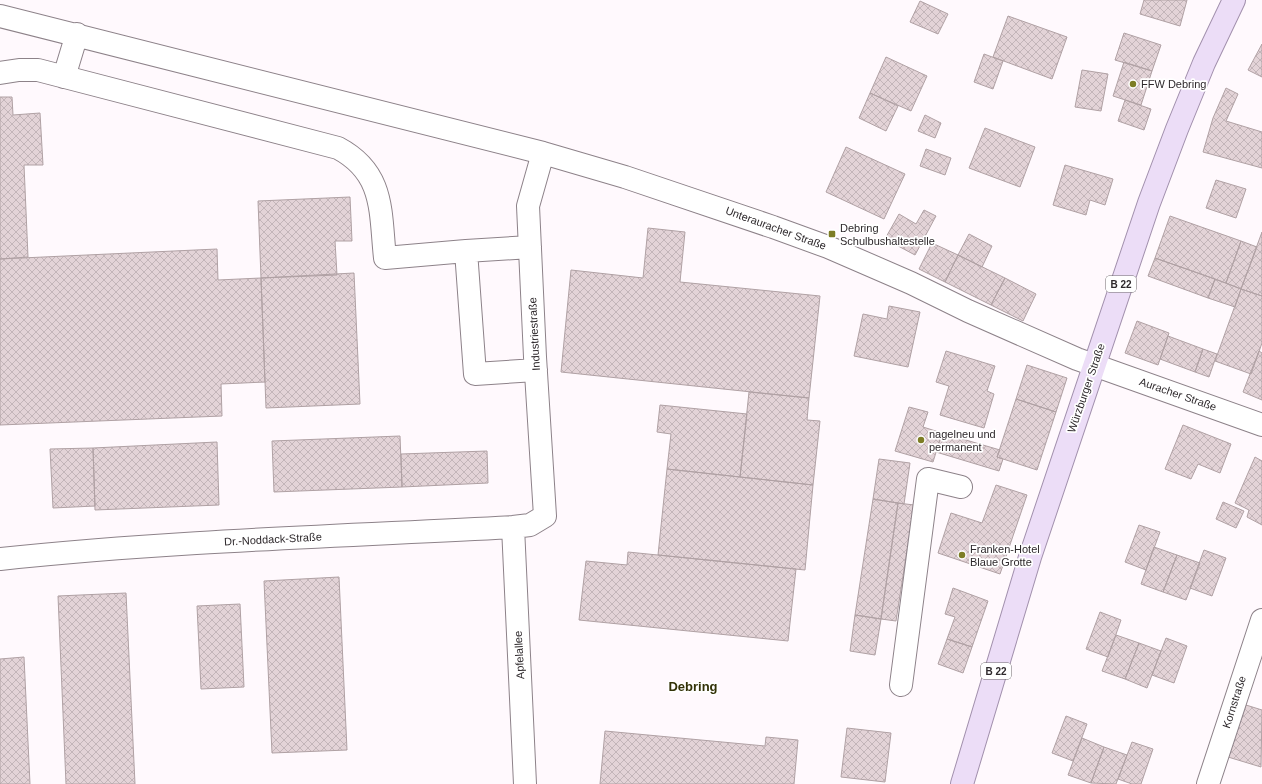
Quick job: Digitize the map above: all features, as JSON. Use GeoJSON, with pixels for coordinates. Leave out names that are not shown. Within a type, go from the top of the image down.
{"type":"FeatureCollection","features":[{"type":"Feature","properties":{"kind":"main road","name":"Würzburger Straße"},"geometry":{"type":"LineString","coordinates":[[962,784],[1030,557],[1094,365],[1176,128],[1204,63],[1234,0]]}},
{"type":"Feature","properties":{"kind":"street","name":"Unterauracher Straße"},"geometry":{"type":"LineString","coordinates":[[0,16],[77,34],[543,153],[625,177],[697,200],[828,247],[911,283],[968,311],[1094,365]]}},
{"type":"Feature","properties":{"kind":"street"},"geometry":{"type":"LineString","coordinates":[[64,77],[77,34]]}},
{"type":"Feature","properties":{"kind":"street"},"geometry":{"type":"LineString","coordinates":[[0,73],[19,70],[38,70],[338,148],[354,156],[370,174],[379,201],[385,258],[530,247]]}},
{"type":"Feature","properties":{"kind":"street","name":"Industriestraße"},"geometry":{"type":"LineString","coordinates":[[543,153],[528,206],[545,516]]}},
{"type":"Feature","properties":{"kind":"street"},"geometry":{"type":"LineString","coordinates":[[466,251],[475,374],[536,370]]}},
{"type":"Feature","properties":{"kind":"street","name":"Auracher Straße"},"geometry":{"type":"LineString","coordinates":[[1094,365],[1262,425]]}},
{"type":"Feature","properties":{"kind":"street"},"geometry":{"type":"LineString","coordinates":[[902,685],[928,479],[961,486]]}},
{"type":"Feature","properties":{"kind":"street","name":"Dr.-Noddack-Straße"},"geometry":{"type":"LineString","coordinates":[[0,559],[78,551],[231,541],[513,527],[530,525],[545,516]]}},
{"type":"Feature","properties":{"kind":"street","name":"Apfelallee"},"geometry":{"type":"LineString","coordinates":[[513,527],[525,784]]}},
{"type":"Feature","properties":{"kind":"street","name":"Kornstraße"},"geometry":{"type":"LineString","coordinates":[[1208,784],[1262,620]]}},
{"type":"Feature","properties":{"kind":"building"},"geometry":{"type":"Polygon","coordinates":[[[1144,0],[1187,0],[1180,26],[1140,14],[1144,0]]]}},
{"type":"Feature","properties":{"kind":"building"},"geometry":{"type":"Polygon","coordinates":[[[920,1],[948,14],[938,34],[910,22],[920,1]]]}},
{"type":"Feature","properties":{"kind":"building"},"geometry":{"type":"Polygon","coordinates":[[[1008,16],[1067,37],[1052,79],[993,57],[1008,16]]]}},
{"type":"Feature","properties":{"kind":"building"},"geometry":{"type":"Polygon","coordinates":[[[1124,33],[1161,45],[1152,71],[1115,60],[1124,33]]]}},
{"type":"Feature","properties":{"kind":"building"},"geometry":{"type":"Polygon","coordinates":[[[1262,44],[1262,77],[1248,70],[1262,44]]]}},
{"type":"Feature","properties":{"kind":"building"},"geometry":{"type":"Polygon","coordinates":[[[984,54],[1003,61],[993,89],[974,82],[984,54]]]}},
{"type":"Feature","properties":{"kind":"building"},"geometry":{"type":"Polygon","coordinates":[[[886,57],[927,76],[911,111],[870,93],[886,57]]]}},
{"type":"Feature","properties":{"kind":"building","name":"FFW Debring"},"geometry":{"type":"Polygon","coordinates":[[[1124,62],[1152,71],[1141,105],[1113,96],[1124,62]]]}},
{"type":"Feature","properties":{"kind":"building"},"geometry":{"type":"Polygon","coordinates":[[[1082,70],[1108,74],[1101,111],[1075,107],[1082,70]]]}},
{"type":"Feature","properties":{"kind":"building"},"geometry":{"type":"Polygon","coordinates":[[[1226,88],[1238,94],[1226,121],[1262,132],[1262,168],[1203,152],[1213,118],[1226,88]]]}},
{"type":"Feature","properties":{"kind":"building"},"geometry":{"type":"Polygon","coordinates":[[[870,93],[898,106],[886,131],[859,118],[870,93]]]}},
{"type":"Feature","properties":{"kind":"building"},"geometry":{"type":"Polygon","coordinates":[[[0,97],[12,97],[13,115],[40,113],[43,165],[24,165],[28,257],[0,259],[0,97]]]}},
{"type":"Feature","properties":{"kind":"building"},"geometry":{"type":"Polygon","coordinates":[[[1125,100],[1151,109],[1144,130],[1118,121],[1125,100]]]}},
{"type":"Feature","properties":{"kind":"building"},"geometry":{"type":"Polygon","coordinates":[[[925,115],[941,123],[935,138],[918,131],[925,115]]]}},
{"type":"Feature","properties":{"kind":"building"},"geometry":{"type":"Polygon","coordinates":[[[985,128],[1035,147],[1020,187],[969,168],[985,128]]]}},
{"type":"Feature","properties":{"kind":"building"},"geometry":{"type":"Polygon","coordinates":[[[846,147],[905,174],[884,219],[826,192],[846,147]]]}},
{"type":"Feature","properties":{"kind":"building"},"geometry":{"type":"Polygon","coordinates":[[[926,149],[951,158],[945,175],[920,166],[926,149]]]}},
{"type":"Feature","properties":{"kind":"building"},"geometry":{"type":"Polygon","coordinates":[[[1065,165],[1113,179],[1105,205],[1090,200],[1086,215],[1053,205],[1065,165]]]}},
{"type":"Feature","properties":{"kind":"building"},"geometry":{"type":"Polygon","coordinates":[[[1216,180],[1246,189],[1236,218],[1206,208],[1216,180]]]}},
{"type":"Feature","properties":{"kind":"building"},"geometry":{"type":"Polygon","coordinates":[[[350,197],[352,241],[335,241],[337,275],[261,278],[258,201],[350,197]]]}},
{"type":"Feature","properties":{"kind":"building"},"geometry":{"type":"Polygon","coordinates":[[[924,210],[936,216],[915,255],[885,239],[899,214],[916,224],[924,210]]]}},
{"type":"Feature","properties":{"kind":"building"},"geometry":{"type":"Polygon","coordinates":[[[1170,216],[1241,241],[1226,283],[1155,258],[1170,216]]]}},
{"type":"Feature","properties":{"kind":"building"},"geometry":{"type":"Polygon","coordinates":[[[648,228],[685,232],[680,282],[820,296],[809,398],[561,372],[571,270],[643,278],[648,228]]]}},
{"type":"Feature","properties":{"kind":"building"},"geometry":{"type":"Polygon","coordinates":[[[1262,232],[1262,296],[1241,289],[1262,232]]]}},
{"type":"Feature","properties":{"kind":"building"},"geometry":{"type":"Polygon","coordinates":[[[969,234],[992,246],[982,267],[958,255],[969,234]]]}},
{"type":"Feature","properties":{"kind":"building"},"geometry":{"type":"Polygon","coordinates":[[[1241,241],[1257,247],[1241,289],[1226,283],[1241,241]]]}},
{"type":"Feature","properties":{"kind":"building"},"geometry":{"type":"Polygon","coordinates":[[[932,243],[958,255],[945,282],[919,269],[932,243]]]}},
{"type":"Feature","properties":{"kind":"building"},"geometry":{"type":"Polygon","coordinates":[[[217,249],[218,280],[261,278],[265,382],[221,384],[222,416],[0,425],[0,259],[217,249]]]}},
{"type":"Feature","properties":{"kind":"building"},"geometry":{"type":"Polygon","coordinates":[[[958,255],[1005,278],[991,305],[945,282],[958,255]]]}},
{"type":"Feature","properties":{"kind":"building"},"geometry":{"type":"Polygon","coordinates":[[[1155,258],[1215,279],[1208,298],[1148,276],[1155,258]]]}},
{"type":"Feature","properties":{"kind":"building"},"geometry":{"type":"Polygon","coordinates":[[[354,273],[360,404],[266,408],[261,278],[354,273]]]}},
{"type":"Feature","properties":{"kind":"building"},"geometry":{"type":"Polygon","coordinates":[[[1005,278],[1036,294],[1023,321],[991,305],[1005,278]]]}},
{"type":"Feature","properties":{"kind":"building"},"geometry":{"type":"Polygon","coordinates":[[[1215,279],[1241,289],[1235,307],[1208,298],[1215,279]]]}},
{"type":"Feature","properties":{"kind":"building"},"geometry":{"type":"Polygon","coordinates":[[[1241,289],[1262,296],[1262,343],[1251,374],[1215,361],[1241,289]]]}},
{"type":"Feature","properties":{"kind":"building"},"geometry":{"type":"Polygon","coordinates":[[[889,306],[920,312],[908,367],[854,356],[863,314],[887,319],[889,306]]]}},
{"type":"Feature","properties":{"kind":"building"},"geometry":{"type":"Polygon","coordinates":[[[1137,321],[1169,333],[1158,365],[1125,353],[1137,321]]]}},
{"type":"Feature","properties":{"kind":"building"},"geometry":{"type":"Polygon","coordinates":[[[1168,336],[1203,349],[1195,372],[1160,359],[1168,336]]]}},
{"type":"Feature","properties":{"kind":"building"},"geometry":{"type":"Polygon","coordinates":[[[1203,349],[1217,354],[1209,377],[1195,372],[1203,349]]]}},
{"type":"Feature","properties":{"kind":"building"},"geometry":{"type":"Polygon","coordinates":[[[946,351],[995,366],[987,391],[994,394],[984,428],[940,415],[949,386],[936,382],[946,351]]]}},
{"type":"Feature","properties":{"kind":"building"},"geometry":{"type":"Polygon","coordinates":[[[1259,351],[1262,353],[1262,400],[1243,392],[1259,351]]]}},
{"type":"Feature","properties":{"kind":"building"},"geometry":{"type":"Polygon","coordinates":[[[1027,365],[1067,378],[1056,412],[1016,399],[1027,365]]]}},
{"type":"Feature","properties":{"kind":"building"},"geometry":{"type":"Polygon","coordinates":[[[749,392],[809,398],[807,420],[820,421],[813,485],[740,477],[749,392]]]}},
{"type":"Feature","properties":{"kind":"building"},"geometry":{"type":"Polygon","coordinates":[[[1016,399],[1056,412],[1037,470],[997,457],[1016,399]]]}},
{"type":"Feature","properties":{"kind":"building"},"geometry":{"type":"Polygon","coordinates":[[[660,405],[747,414],[740,477],[667,469],[671,434],[657,432],[660,405]]]}},
{"type":"Feature","properties":{"kind":"building"},"geometry":{"type":"Polygon","coordinates":[[[909,407],[928,412],[923,427],[942,433],[933,462],[895,451],[909,407]]]}},
{"type":"Feature","properties":{"kind":"building"},"geometry":{"type":"Polygon","coordinates":[[[1183,425],[1231,444],[1220,473],[1198,464],[1191,479],[1165,469],[1183,425]]]}},
{"type":"Feature","properties":{"kind":"building"},"geometry":{"type":"Polygon","coordinates":[[[942,433],[1000,450],[997,457],[1003,459],[999,471],[936,452],[942,433]]]}},
{"type":"Feature","properties":{"kind":"building"},"geometry":{"type":"Polygon","coordinates":[[[400,436],[402,487],[274,492],[272,441],[400,436]]]}},
{"type":"Feature","properties":{"kind":"building"},"geometry":{"type":"Polygon","coordinates":[[[217,442],[219,505],[95,510],[93,448],[217,442]]]}},
{"type":"Feature","properties":{"kind":"building"},"geometry":{"type":"Polygon","coordinates":[[[93,448],[95,506],[53,508],[50,449],[93,448]]]}},
{"type":"Feature","properties":{"kind":"building"},"geometry":{"type":"Polygon","coordinates":[[[487,451],[488,483],[402,487],[401,454],[487,451]]]}},
{"type":"Feature","properties":{"kind":"building"},"geometry":{"type":"Polygon","coordinates":[[[1255,457],[1262,461],[1262,525],[1247,517],[1249,510],[1235,503],[1255,457]]]}},
{"type":"Feature","properties":{"kind":"building"},"geometry":{"type":"Polygon","coordinates":[[[879,459],[910,463],[904,504],[873,499],[879,459]]]}},
{"type":"Feature","properties":{"kind":"building"},"geometry":{"type":"Polygon","coordinates":[[[667,469],[813,485],[805,570],[658,555],[667,469]]]}},
{"type":"Feature","properties":{"kind":"building"},"geometry":{"type":"Polygon","coordinates":[[[996,485],[1027,495],[1000,574],[938,553],[951,513],[982,523],[996,485]]]}},
{"type":"Feature","properties":{"kind":"building"},"geometry":{"type":"Polygon","coordinates":[[[873,499],[898,503],[881,619],[855,615],[873,499]]]}},
{"type":"Feature","properties":{"kind":"building"},"geometry":{"type":"Polygon","coordinates":[[[1223,502],[1244,511],[1236,528],[1216,519],[1223,502]]]}},
{"type":"Feature","properties":{"kind":"building"},"geometry":{"type":"Polygon","coordinates":[[[898,503],[914,505],[896,621],[881,619],[898,503]]]}},
{"type":"Feature","properties":{"kind":"building"},"geometry":{"type":"Polygon","coordinates":[[[1139,525],[1160,532],[1146,570],[1125,562],[1139,525]]]}},
{"type":"Feature","properties":{"kind":"building"},"geometry":{"type":"Polygon","coordinates":[[[1154,547],[1177,555],[1163,592],[1141,584],[1154,547]]]}},
{"type":"Feature","properties":{"kind":"building"},"geometry":{"type":"Polygon","coordinates":[[[1204,550],[1226,558],[1212,596],[1190,588],[1204,550]]]}},
{"type":"Feature","properties":{"kind":"building"},"geometry":{"type":"Polygon","coordinates":[[[628,552],[796,569],[788,641],[579,620],[586,561],[627,565],[628,552]]]}},
{"type":"Feature","properties":{"kind":"building"},"geometry":{"type":"Polygon","coordinates":[[[1177,555],[1200,563],[1186,600],[1163,592],[1177,555]]]}},
{"type":"Feature","properties":{"kind":"building"},"geometry":{"type":"Polygon","coordinates":[[[339,577],[347,750],[272,753],[264,581],[339,577]]]}},
{"type":"Feature","properties":{"kind":"building"},"geometry":{"type":"Polygon","coordinates":[[[953,588],[988,601],[972,647],[947,639],[955,617],[945,614],[953,588]]]}},
{"type":"Feature","properties":{"kind":"building"},"geometry":{"type":"Polygon","coordinates":[[[126,593],[135,784],[66,784],[58,596],[126,593]]]}},
{"type":"Feature","properties":{"kind":"building"},"geometry":{"type":"Polygon","coordinates":[[[240,604],[244,687],[201,689],[197,606],[240,604]]]}},
{"type":"Feature","properties":{"kind":"building"},"geometry":{"type":"Polygon","coordinates":[[[1100,612],[1121,620],[1108,657],[1086,649],[1100,612]]]}},
{"type":"Feature","properties":{"kind":"building"},"geometry":{"type":"Polygon","coordinates":[[[855,615],[881,619],[875,655],[850,651],[855,615]]]}},
{"type":"Feature","properties":{"kind":"building"},"geometry":{"type":"Polygon","coordinates":[[[1116,635],[1139,643],[1125,679],[1102,671],[1116,635]]]}},
{"type":"Feature","properties":{"kind":"building"},"geometry":{"type":"Polygon","coordinates":[[[1166,638],[1187,646],[1174,683],[1152,675],[1166,638]]]}},
{"type":"Feature","properties":{"kind":"building"},"geometry":{"type":"Polygon","coordinates":[[[947,639],[972,647],[963,673],[938,664],[947,639]]]}},
{"type":"Feature","properties":{"kind":"building"},"geometry":{"type":"Polygon","coordinates":[[[1139,643],[1161,651],[1147,688],[1125,679],[1139,643]]]}},
{"type":"Feature","properties":{"kind":"building"},"geometry":{"type":"Polygon","coordinates":[[[24,657],[30,784],[0,784],[0,659],[24,657]]]}},
{"type":"Feature","properties":{"kind":"building"},"geometry":{"type":"Polygon","coordinates":[[[1246,705],[1262,710],[1261,767],[1228,757],[1246,705]]]}},
{"type":"Feature","properties":{"kind":"building"},"geometry":{"type":"Polygon","coordinates":[[[1066,716],[1087,724],[1073,761],[1052,753],[1066,716]]]}},
{"type":"Feature","properties":{"kind":"building"},"geometry":{"type":"Polygon","coordinates":[[[847,728],[891,733],[885,782],[841,777],[847,728]]]}},
{"type":"Feature","properties":{"kind":"building"},"geometry":{"type":"Polygon","coordinates":[[[605,731],[765,746],[766,737],[798,740],[794,784],[600,784],[605,731]]]}},
{"type":"Feature","properties":{"kind":"building"},"geometry":{"type":"Polygon","coordinates":[[[1082,738],[1104,747],[1091,783],[1068,775],[1082,738]]]}},
{"type":"Feature","properties":{"kind":"building"},"geometry":{"type":"Polygon","coordinates":[[[1132,742],[1153,749],[1141,784],[1132,784],[1118,779],[1132,742]]]}},
{"type":"Feature","properties":{"kind":"building"},"geometry":{"type":"Polygon","coordinates":[[[1104,747],[1127,755],[1116,784],[1091,783],[1104,747]]]}},
{"type":"Feature","properties":{"kind":"place","name":"FFW Debring"},"geometry":{"type":"Point","coordinates":[1133,84]}},
{"type":"Feature","properties":{"kind":"place","name":"Debring Schulbushaltestelle"},"geometry":{"type":"Point","coordinates":[832,234]}},
{"type":"Feature","properties":{"kind":"place","name":"nagelneu und permanent"},"geometry":{"type":"Point","coordinates":[921,440]}},
{"type":"Feature","properties":{"kind":"place","name":"Franken-Hotel Blaue Grotte"},"geometry":{"type":"Point","coordinates":[962,555]}},
{"type":"Feature","properties":{"kind":"district","name":"Debring"},"geometry":{"type":"Point","coordinates":[693,686]}}]}
